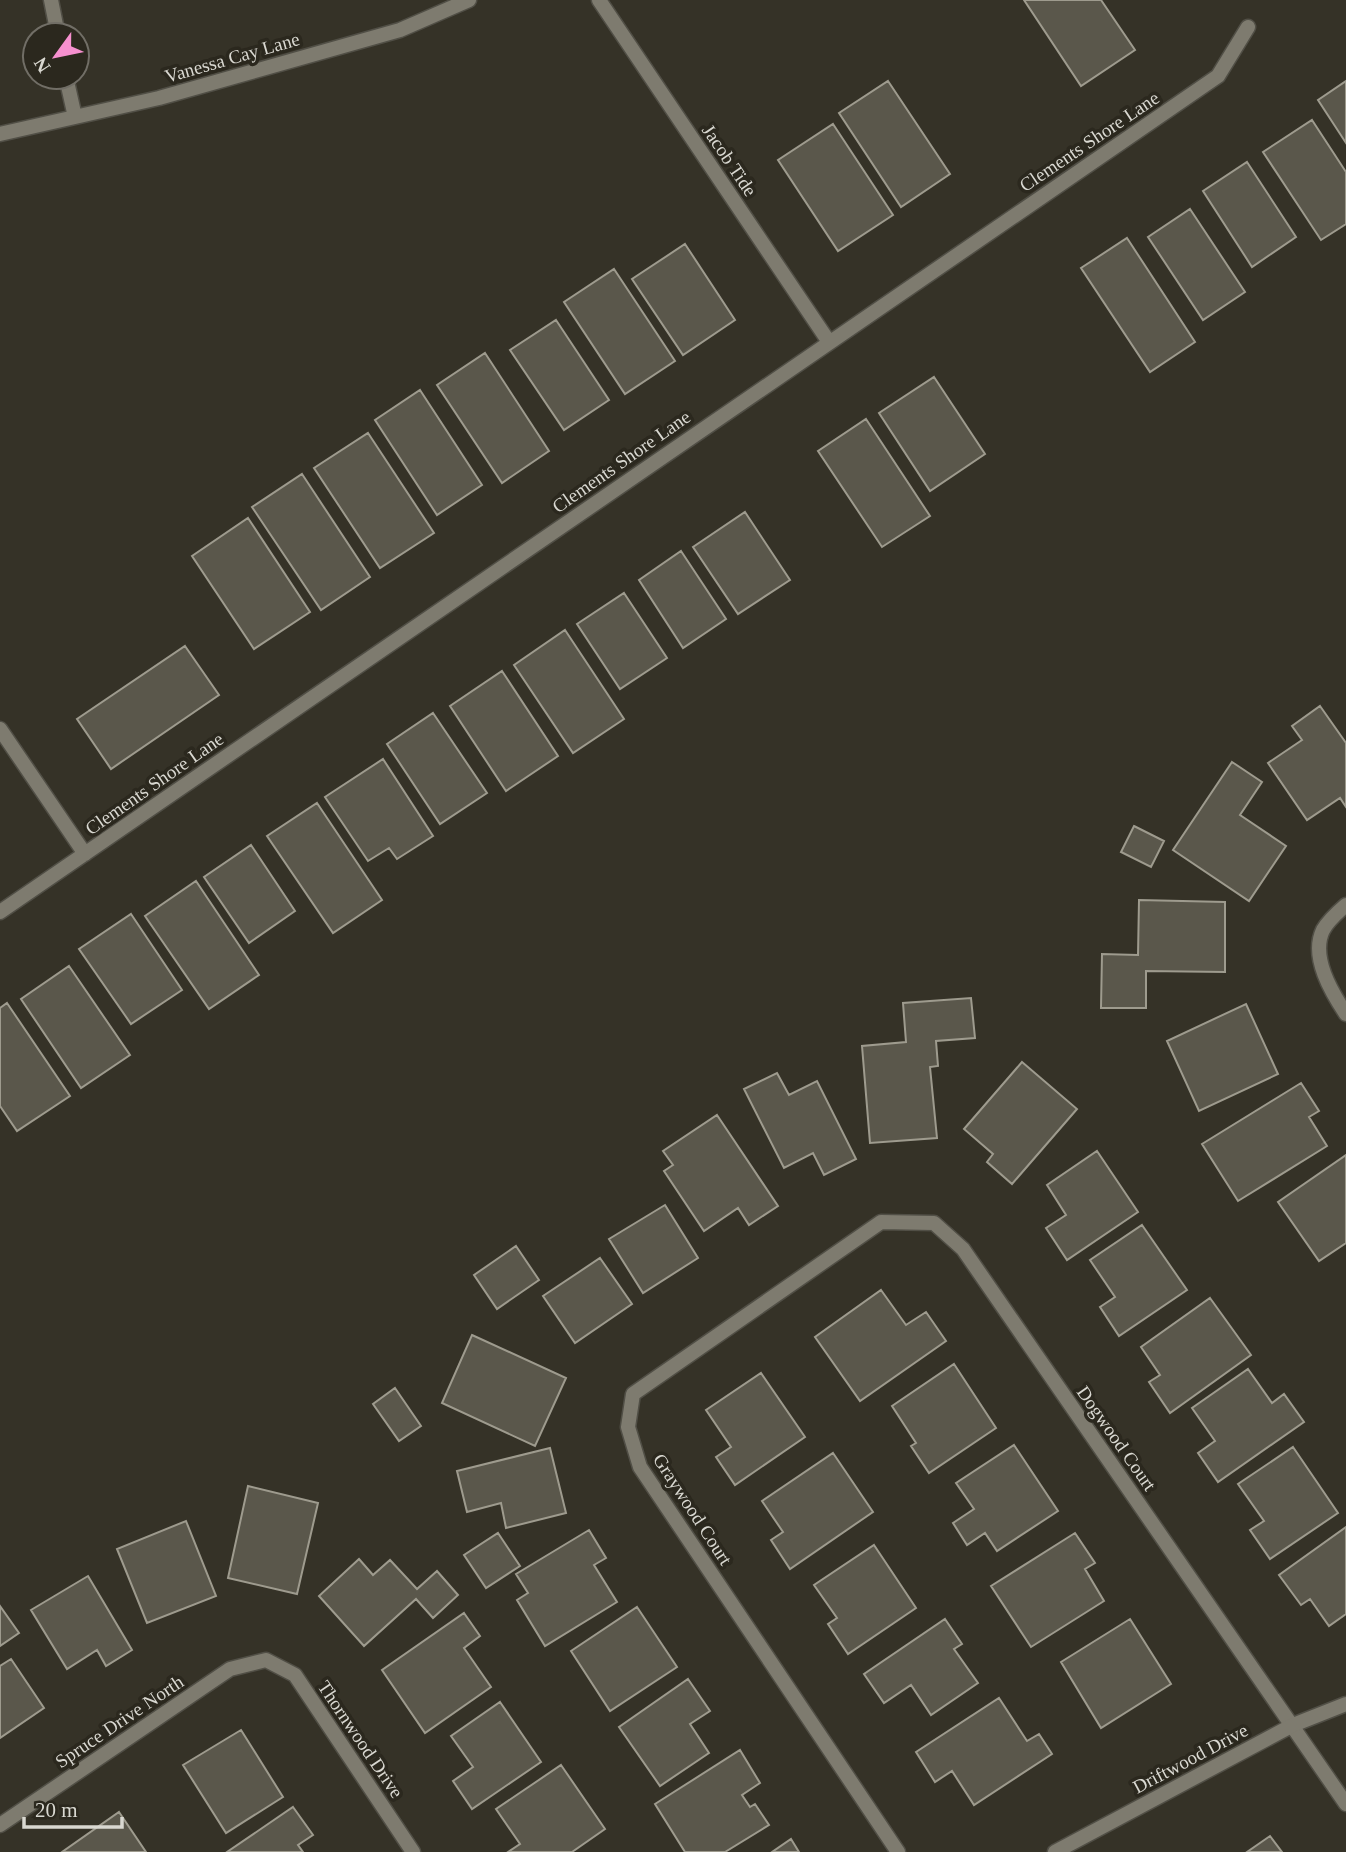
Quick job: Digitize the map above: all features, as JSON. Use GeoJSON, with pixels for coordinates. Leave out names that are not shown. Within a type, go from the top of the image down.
{"type":"FeatureCollection","features":[{"type":"Feature","properties":{"kind":"street"},"geometry":{"type":"LineString","coordinates":[[51,0],[55,21]]}},
{"type":"Feature","properties":{"kind":"street","name":"Vanessa Cay Lane"},"geometry":{"type":"LineString","coordinates":[[0,134],[159,98],[400,30],[469,0]]}},
{"type":"Feature","properties":{"kind":"street","name":"Jacob Tide"},"geometry":{"type":"LineString","coordinates":[[598,0],[829,342]]}},
{"type":"Feature","properties":{"kind":"street","name":"Clements Shore Lane"},"geometry":{"type":"LineString","coordinates":[[0,912],[1218,76],[1248,27]]}},
{"type":"Feature","properties":{"kind":"street"},"geometry":{"type":"LineString","coordinates":[[69,91],[75,117]]}},
{"type":"Feature","properties":{"kind":"street"},"geometry":{"type":"LineString","coordinates":[[0,729],[85,854]]}},
{"type":"Feature","properties":{"kind":"street"},"geometry":{"type":"LineString","coordinates":[[1346,905],[1323,931],[1320,950],[1323,970],[1335,998],[1346,1014]]}},
{"type":"Feature","properties":{"kind":"street","name":"Dogwood Court"},"geometry":{"type":"LineString","coordinates":[[881,1222],[934,1223],[963,1249],[1346,1804]]}},
{"type":"Feature","properties":{"kind":"street","name":"Graywood Court"},"geometry":{"type":"LineString","coordinates":[[881,1222],[633,1394],[628,1427],[640,1467],[898,1852]]}},
{"type":"Feature","properties":{"kind":"street","name":"Spruce Drive North"},"geometry":{"type":"LineString","coordinates":[[0,1825],[230,1669],[265,1660]]}},
{"type":"Feature","properties":{"kind":"street","name":"Thornwood Drive"},"geometry":{"type":"LineString","coordinates":[[265,1660],[295,1675],[413,1852]]}},
{"type":"Feature","properties":{"kind":"street","name":"Driftwood Drive"},"geometry":{"type":"LineString","coordinates":[[1055,1852],[1293,1725],[1346,1704]]}},
{"type":"Feature","properties":{"kind":"building"},"geometry":{"type":"Polygon","coordinates":[[[1024,0],[1101,0],[1135,50],[1081,86],[1024,0]]]}},
{"type":"Feature","properties":{"kind":"building"},"geometry":{"type":"Polygon","coordinates":[[[888,81],[950,174],[901,207],[839,113],[888,81]]]}},
{"type":"Feature","properties":{"kind":"building"},"geometry":{"type":"Polygon","coordinates":[[[1346,81],[1346,143],[1318,100],[1346,81]]]}},
{"type":"Feature","properties":{"kind":"building"},"geometry":{"type":"Polygon","coordinates":[[[1312,120],[1346,172],[1346,224],[1321,240],[1263,152],[1312,120]]]}},
{"type":"Feature","properties":{"kind":"building"},"geometry":{"type":"Polygon","coordinates":[[[833,124],[893,215],[838,251],[778,160],[833,124]]]}},
{"type":"Feature","properties":{"kind":"building"},"geometry":{"type":"Polygon","coordinates":[[[1247,162],[1296,237],[1252,267],[1203,191],[1247,162]]]}},
{"type":"Feature","properties":{"kind":"building"},"geometry":{"type":"Polygon","coordinates":[[[1190,209],[1245,292],[1203,320],[1148,237],[1190,209]]]}},
{"type":"Feature","properties":{"kind":"building"},"geometry":{"type":"Polygon","coordinates":[[[1127,238],[1195,342],[1150,372],[1081,268],[1127,238]]]}},
{"type":"Feature","properties":{"kind":"building"},"geometry":{"type":"Polygon","coordinates":[[[685,244],[735,320],[683,355],[632,279],[685,244]]]}},
{"type":"Feature","properties":{"kind":"building"},"geometry":{"type":"Polygon","coordinates":[[[614,269],[675,361],[625,394],[564,302],[614,269]]]}},
{"type":"Feature","properties":{"kind":"building"},"geometry":{"type":"Polygon","coordinates":[[[556,320],[609,400],[564,430],[510,350],[556,320]]]}},
{"type":"Feature","properties":{"kind":"building"},"geometry":{"type":"Polygon","coordinates":[[[485,353],[549,451],[502,483],[437,385],[485,353]]]}},
{"type":"Feature","properties":{"kind":"building"},"geometry":{"type":"Polygon","coordinates":[[[934,377],[985,454],[930,491],[879,413],[934,377]]]}},
{"type":"Feature","properties":{"kind":"building"},"geometry":{"type":"Polygon","coordinates":[[[420,390],[482,485],[437,515],[375,420],[420,390]]]}},
{"type":"Feature","properties":{"kind":"building"},"geometry":{"type":"Polygon","coordinates":[[[866,419],[930,516],[882,547],[818,451],[866,419]]]}},
{"type":"Feature","properties":{"kind":"building"},"geometry":{"type":"Polygon","coordinates":[[[368,433],[434,533],[380,568],[314,468],[368,433]]]}},
{"type":"Feature","properties":{"kind":"building"},"geometry":{"type":"Polygon","coordinates":[[[302,474],[370,577],[321,610],[252,507],[302,474]]]}},
{"type":"Feature","properties":{"kind":"building"},"geometry":{"type":"Polygon","coordinates":[[[745,512],[790,580],[738,614],[693,547],[745,512]]]}},
{"type":"Feature","properties":{"kind":"building"},"geometry":{"type":"Polygon","coordinates":[[[248,518],[310,612],[254,649],[192,556],[248,518]]]}},
{"type":"Feature","properties":{"kind":"building"},"geometry":{"type":"Polygon","coordinates":[[[681,551],[726,619],[683,648],[639,580],[681,551]]]}},
{"type":"Feature","properties":{"kind":"building"},"geometry":{"type":"Polygon","coordinates":[[[624,593],[667,658],[620,689],[577,624],[624,593]]]}},
{"type":"Feature","properties":{"kind":"building"},"geometry":{"type":"Polygon","coordinates":[[[565,630],[624,719],[573,753],[514,665],[565,630]]]}},
{"type":"Feature","properties":{"kind":"building"},"geometry":{"type":"Polygon","coordinates":[[[185,646],[219,695],[111,769],[77,719],[185,646]]]}},
{"type":"Feature","properties":{"kind":"building"},"geometry":{"type":"Polygon","coordinates":[[[502,671],[558,756],[506,791],[450,706],[502,671]]]}},
{"type":"Feature","properties":{"kind":"building"},"geometry":{"type":"Polygon","coordinates":[[[1320,706],[1346,743],[1346,807],[1340,798],[1307,820],[1268,763],[1302,740],[1292,726],[1320,706]]]}},
{"type":"Feature","properties":{"kind":"building"},"geometry":{"type":"Polygon","coordinates":[[[433,713],[487,793],[440,824],[387,744],[433,713]]]}},
{"type":"Feature","properties":{"kind":"building"},"geometry":{"type":"Polygon","coordinates":[[[383,759],[433,836],[397,859],[389,848],[368,861],[325,797],[383,759]]]}},
{"type":"Feature","properties":{"kind":"building"},"geometry":{"type":"Polygon","coordinates":[[[1232,762],[1262,782],[1240,815],[1286,846],[1249,901],[1173,850],[1232,762]]]}},
{"type":"Feature","properties":{"kind":"building"},"geometry":{"type":"Polygon","coordinates":[[[317,803],[382,900],[333,933],[267,836],[317,803]]]}},
{"type":"Feature","properties":{"kind":"building"},"geometry":{"type":"Polygon","coordinates":[[[1134,826],[1164,841],[1151,867],[1121,852],[1134,826]]]}},
{"type":"Feature","properties":{"kind":"building"},"geometry":{"type":"Polygon","coordinates":[[[251,845],[295,911],[249,943],[204,877],[251,845]]]}},
{"type":"Feature","properties":{"kind":"building"},"geometry":{"type":"Polygon","coordinates":[[[196,881],[259,975],[209,1009],[145,916],[196,881]]]}},
{"type":"Feature","properties":{"kind":"building"},"geometry":{"type":"Polygon","coordinates":[[[1139,900],[1225,902],[1225,972],[1146,971],[1146,1008],[1101,1008],[1102,954],[1138,955],[1139,900]]]}},
{"type":"Feature","properties":{"kind":"building"},"geometry":{"type":"Polygon","coordinates":[[[131,914],[182,990],[131,1024],[79,949],[131,914]]]}},
{"type":"Feature","properties":{"kind":"building"},"geometry":{"type":"Polygon","coordinates":[[[69,966],[130,1055],[81,1088],[21,999],[69,966]]]}},
{"type":"Feature","properties":{"kind":"building"},"geometry":{"type":"Polygon","coordinates":[[[971,998],[975,1038],[936,1041],[938,1066],[930,1067],[937,1138],[870,1143],[862,1046],[906,1042],[903,1003],[971,998]]]}},
{"type":"Feature","properties":{"kind":"building"},"geometry":{"type":"Polygon","coordinates":[[[7,1003],[70,1096],[17,1131],[0,1106],[0,1008],[7,1003]]]}},
{"type":"Feature","properties":{"kind":"building"},"geometry":{"type":"Polygon","coordinates":[[[1246,1004],[1278,1074],[1199,1111],[1167,1041],[1246,1004]]]}},
{"type":"Feature","properties":{"kind":"building"},"geometry":{"type":"Polygon","coordinates":[[[1022,1062],[1077,1109],[1012,1184],[987,1162],[993,1154],[964,1129],[1022,1062]]]}},
{"type":"Feature","properties":{"kind":"building"},"geometry":{"type":"Polygon","coordinates":[[[777,1073],[789,1095],[817,1081],[856,1159],[824,1175],[813,1153],[784,1168],[744,1089],[777,1073]]]}},
{"type":"Feature","properties":{"kind":"building"},"geometry":{"type":"Polygon","coordinates":[[[1301,1083],[1319,1111],[1309,1117],[1327,1146],[1238,1201],[1202,1144],[1301,1083]]]}},
{"type":"Feature","properties":{"kind":"building"},"geometry":{"type":"Polygon","coordinates":[[[717,1115],[778,1206],[749,1225],[738,1208],[704,1231],[664,1171],[673,1165],[663,1151],[717,1115]]]}},
{"type":"Feature","properties":{"kind":"building"},"geometry":{"type":"Polygon","coordinates":[[[1097,1151],[1138,1212],[1067,1260],[1046,1228],[1066,1215],[1047,1185],[1097,1151]]]}},
{"type":"Feature","properties":{"kind":"building"},"geometry":{"type":"Polygon","coordinates":[[[1346,1155],[1346,1243],[1319,1261],[1278,1202],[1346,1155]]]}},
{"type":"Feature","properties":{"kind":"building"},"geometry":{"type":"Polygon","coordinates":[[[665,1205],[698,1258],[643,1293],[609,1239],[665,1205]]]}},
{"type":"Feature","properties":{"kind":"building"},"geometry":{"type":"Polygon","coordinates":[[[1142,1225],[1187,1290],[1119,1336],[1100,1307],[1115,1297],[1090,1260],[1142,1225]]]}},
{"type":"Feature","properties":{"kind":"building"},"geometry":{"type":"Polygon","coordinates":[[[516,1246],[539,1280],[497,1309],[474,1275],[516,1246]]]}},
{"type":"Feature","properties":{"kind":"building"},"geometry":{"type":"Polygon","coordinates":[[[600,1258],[632,1304],[575,1343],[543,1296],[600,1258]]]}},
{"type":"Feature","properties":{"kind":"building"},"geometry":{"type":"Polygon","coordinates":[[[881,1290],[906,1325],[926,1312],[946,1341],[860,1401],[815,1337],[881,1290]]]}},
{"type":"Feature","properties":{"kind":"building"},"geometry":{"type":"Polygon","coordinates":[[[1210,1298],[1251,1355],[1170,1413],[1149,1382],[1160,1375],[1141,1347],[1210,1298]]]}},
{"type":"Feature","properties":{"kind":"building"},"geometry":{"type":"Polygon","coordinates":[[[472,1335],[566,1378],[535,1446],[442,1403],[472,1335]]]}},
{"type":"Feature","properties":{"kind":"building"},"geometry":{"type":"Polygon","coordinates":[[[954,1364],[996,1428],[929,1473],[911,1446],[916,1443],[892,1406],[954,1364]]]}},
{"type":"Feature","properties":{"kind":"building"},"geometry":{"type":"Polygon","coordinates":[[[1248,1369],[1272,1403],[1284,1394],[1304,1422],[1218,1482],[1198,1453],[1215,1441],[1192,1408],[1248,1369]]]}},
{"type":"Feature","properties":{"kind":"building"},"geometry":{"type":"Polygon","coordinates":[[[761,1373],[805,1437],[735,1485],[716,1457],[731,1447],[706,1410],[761,1373]]]}},
{"type":"Feature","properties":{"kind":"building"},"geometry":{"type":"Polygon","coordinates":[[[395,1388],[421,1426],[399,1441],[373,1404],[395,1388]]]}},
{"type":"Feature","properties":{"kind":"building"},"geometry":{"type":"Polygon","coordinates":[[[1014,1445],[1058,1511],[997,1551],[985,1533],[967,1545],[953,1523],[974,1509],[956,1483],[1014,1445]]]}},
{"type":"Feature","properties":{"kind":"building"},"geometry":{"type":"Polygon","coordinates":[[[1293,1447],[1338,1513],[1270,1559],[1250,1530],[1264,1521],[1238,1484],[1293,1447]]]}},
{"type":"Feature","properties":{"kind":"building"},"geometry":{"type":"Polygon","coordinates":[[[550,1448],[566,1513],[506,1528],[501,1503],[467,1512],[457,1471],[550,1448]]]}},
{"type":"Feature","properties":{"kind":"building"},"geometry":{"type":"Polygon","coordinates":[[[833,1453],[873,1512],[790,1569],[771,1540],[783,1532],[762,1501],[833,1453]]]}},
{"type":"Feature","properties":{"kind":"building"},"geometry":{"type":"Polygon","coordinates":[[[248,1486],[318,1503],[297,1594],[228,1578],[248,1486]]]}},
{"type":"Feature","properties":{"kind":"building"},"geometry":{"type":"Polygon","coordinates":[[[186,1521],[216,1596],[147,1623],[117,1549],[186,1521]]]}},
{"type":"Feature","properties":{"kind":"building"},"geometry":{"type":"Polygon","coordinates":[[[1346,1527],[1346,1614],[1329,1626],[1310,1599],[1301,1605],[1279,1575],[1346,1527]]]}},
{"type":"Feature","properties":{"kind":"building"},"geometry":{"type":"Polygon","coordinates":[[[589,1530],[606,1558],[594,1565],[617,1602],[545,1646],[517,1600],[528,1593],[516,1574],[589,1530]]]}},
{"type":"Feature","properties":{"kind":"building"},"geometry":{"type":"Polygon","coordinates":[[[498,1533],[520,1566],[486,1588],[464,1555],[498,1533]]]}},
{"type":"Feature","properties":{"kind":"building"},"geometry":{"type":"Polygon","coordinates":[[[1075,1533],[1095,1563],[1085,1569],[1104,1601],[1031,1647],[991,1586],[1075,1533]]]}},
{"type":"Feature","properties":{"kind":"building"},"geometry":{"type":"Polygon","coordinates":[[[874,1545],[916,1608],[848,1654],[828,1624],[837,1618],[814,1585],[874,1545]]]}},
{"type":"Feature","properties":{"kind":"building"},"geometry":{"type":"Polygon","coordinates":[[[359,1559],[373,1575],[390,1560],[417,1589],[437,1571],[458,1595],[433,1618],[416,1599],[364,1646],[319,1596],[359,1559]]]}},
{"type":"Feature","properties":{"kind":"building"},"geometry":{"type":"Polygon","coordinates":[[[88,1576],[132,1650],[106,1666],[97,1650],[67,1669],[31,1610],[88,1576]]]}},
{"type":"Feature","properties":{"kind":"building"},"geometry":{"type":"Polygon","coordinates":[[[0,1606],[19,1633],[0,1646],[0,1606]]]}},
{"type":"Feature","properties":{"kind":"building"},"geometry":{"type":"Polygon","coordinates":[[[637,1607],[677,1667],[610,1711],[571,1651],[637,1607]]]}},
{"type":"Feature","properties":{"kind":"building"},"geometry":{"type":"Polygon","coordinates":[[[464,1613],[480,1636],[464,1648],[491,1687],[425,1733],[382,1670],[464,1613]]]}},
{"type":"Feature","properties":{"kind":"building"},"geometry":{"type":"Polygon","coordinates":[[[945,1619],[962,1644],[954,1649],[978,1683],[931,1715],[911,1685],[884,1703],[864,1674],[945,1619]]]}},
{"type":"Feature","properties":{"kind":"building"},"geometry":{"type":"Polygon","coordinates":[[[1130,1619],[1171,1684],[1101,1728],[1061,1662],[1130,1619]]]}},
{"type":"Feature","properties":{"kind":"building"},"geometry":{"type":"Polygon","coordinates":[[[11,1659],[44,1708],[0,1738],[0,1666],[11,1659]]]}},
{"type":"Feature","properties":{"kind":"building"},"geometry":{"type":"Polygon","coordinates":[[[688,1679],[710,1711],[690,1724],[709,1753],[660,1786],[619,1727],[688,1679]]]}},
{"type":"Feature","properties":{"kind":"building"},"geometry":{"type":"Polygon","coordinates":[[[999,1698],[1027,1741],[1039,1734],[1052,1754],[974,1805],[952,1771],[935,1782],[916,1752],[999,1698]]]}},
{"type":"Feature","properties":{"kind":"building"},"geometry":{"type":"Polygon","coordinates":[[[500,1702],[541,1762],[472,1809],[453,1781],[473,1767],[451,1736],[500,1702]]]}},
{"type":"Feature","properties":{"kind":"building"},"geometry":{"type":"Polygon","coordinates":[[[241,1730],[283,1797],[226,1833],[183,1765],[241,1730]]]}},
{"type":"Feature","properties":{"kind":"building"},"geometry":{"type":"Polygon","coordinates":[[[740,1750],[760,1783],[742,1795],[750,1807],[755,1804],[769,1825],[725,1852],[685,1852],[655,1804],[740,1750]]]}},
{"type":"Feature","properties":{"kind":"building"},"geometry":{"type":"Polygon","coordinates":[[[561,1765],[605,1829],[572,1852],[508,1852],[520,1844],[496,1809],[561,1765]]]}},
{"type":"Feature","properties":{"kind":"building"},"geometry":{"type":"Polygon","coordinates":[[[293,1807],[313,1835],[298,1845],[303,1852],[227,1852],[293,1807]]]}},
{"type":"Feature","properties":{"kind":"building"},"geometry":{"type":"Polygon","coordinates":[[[119,1812],[146,1852],[62,1852],[119,1812]]]}},
{"type":"Feature","properties":{"kind":"building"},"geometry":{"type":"Polygon","coordinates":[[[1270,1836],[1282,1852],[1247,1852],[1270,1836]]]}},
{"type":"Feature","properties":{"kind":"building"},"geometry":{"type":"Polygon","coordinates":[[[791,1839],[799,1852],[772,1852],[791,1839]]]}}]}
